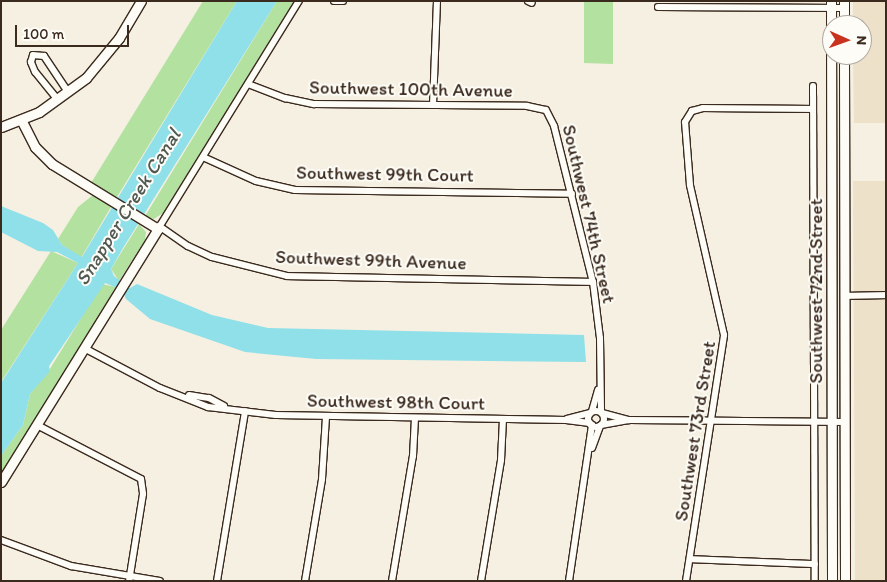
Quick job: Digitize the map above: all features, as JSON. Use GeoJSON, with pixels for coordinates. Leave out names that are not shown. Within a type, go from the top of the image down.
{"type":"FeatureCollection","features":[{"type":"Feature","properties":{"kind":"main road"},"geometry":{"type":"LineString","coordinates":[[1,127],[22,121],[68,92],[105,56],[140,2]]}},
{"type":"Feature","properties":{"kind":"main road","name":"Southwest 72nd Street"},"geometry":{"type":"LineString","coordinates":[[831,4],[832,581]]}},
{"type":"Feature","properties":{"kind":"main road","name":"Southwest 72nd Street"},"geometry":{"type":"LineString","coordinates":[[844,65],[845,581]]}},
{"type":"Feature","properties":{"kind":"main road"},"geometry":{"type":"LineString","coordinates":[[831,111],[844,111]]}},
{"type":"Feature","properties":{"kind":"main road","name":"Southwest 99th Avenue"},"geometry":{"type":"LineString","coordinates":[[22,121],[46,159],[142,220],[159,228]]}},
{"type":"Feature","properties":{"kind":"main road"},"geometry":{"type":"LineString","coordinates":[[832,185],[844,185]]}},
{"type":"Feature","properties":{"kind":"main road"},"geometry":{"type":"LineString","coordinates":[[1,482],[159,228]]}},
{"type":"Feature","properties":{"kind":"main road"},"geometry":{"type":"LineString","coordinates":[[832,296],[845,296]]}},
{"type":"Feature","properties":{"kind":"main road"},"geometry":{"type":"LineString","coordinates":[[832,565],[845,565]]}},
{"type":"Feature","properties":{"kind":"street"},"geometry":{"type":"LineString","coordinates":[[159,228],[299,1]]}},
{"type":"Feature","properties":{"kind":"street"},"geometry":{"type":"LineString","coordinates":[[334,1],[344,1]]}},
{"type":"Feature","properties":{"kind":"street"},"geometry":{"type":"LineString","coordinates":[[433,105],[437,1]]}},
{"type":"Feature","properties":{"kind":"street"},"geometry":{"type":"LineString","coordinates":[[658,7],[844,5]]}},
{"type":"Feature","properties":{"kind":"street"},"geometry":{"type":"LineString","coordinates":[[58,100],[35,72],[31,62],[33,55],[44,56],[68,92]]}},
{"type":"Feature","properties":{"kind":"street","name":"Southwest 100th Avenue"},"geometry":{"type":"LineString","coordinates":[[248,84],[285,98],[314,104],[533,106],[546,110]]}},
{"type":"Feature","properties":{"kind":"street","name":"Southwest 72nd Street"},"geometry":{"type":"LineString","coordinates":[[813,86],[814,581]]}},
{"type":"Feature","properties":{"kind":"street","name":"Southwest 73rd Street"},"geometry":{"type":"LineString","coordinates":[[686,581],[713,420],[724,336],[690,186],[685,128],[692,111],[708,108],[813,110]]}},
{"type":"Feature","properties":{"kind":"street","name":"Southwest 74th Street"},"geometry":{"type":"LineString","coordinates":[[546,110],[554,126],[593,282],[600,338],[599,386],[602,412],[600,426]]}},
{"type":"Feature","properties":{"kind":"street","name":"Southwest 99th Court"},"geometry":{"type":"LineString","coordinates":[[203,157],[256,181],[296,190],[572,194]]}},
{"type":"Feature","properties":{"kind":"street","name":"Southwest 99th Avenue"},"geometry":{"type":"LineString","coordinates":[[159,228],[226,262],[287,276],[593,282]]}},
{"type":"Feature","properties":{"kind":"street"},"geometry":{"type":"LineString","coordinates":[[845,296],[886,295]]}},
{"type":"Feature","properties":{"kind":"street","name":"Southwest 98th Court"},"geometry":{"type":"LineString","coordinates":[[84,348],[204,406],[326,417],[566,420],[600,426]]}},
{"type":"Feature","properties":{"kind":"street","name":"Southwest 74th Street"},"geometry":{"type":"LineString","coordinates":[[591,424],[591,412],[599,386]]}},
{"type":"Feature","properties":{"kind":"street"},"geometry":{"type":"LineString","coordinates":[[217,581],[244,410]]}},
{"type":"Feature","properties":{"kind":"street","name":"Southwest 98th Court"},"geometry":{"type":"LineString","coordinates":[[566,420],[591,412],[602,412]]}},
{"type":"Feature","properties":{"kind":"street"},"geometry":{"type":"LineString","coordinates":[[602,412],[629,420]]}},
{"type":"Feature","properties":{"kind":"street"},"geometry":{"type":"LineString","coordinates":[[305,581],[322,479],[326,417]]}},
{"type":"Feature","properties":{"kind":"street"},"geometry":{"type":"LineString","coordinates":[[392,581],[413,456],[415,418]]}},
{"type":"Feature","properties":{"kind":"street"},"geometry":{"type":"LineString","coordinates":[[481,581],[501,460],[503,419]]}},
{"type":"Feature","properties":{"kind":"street"},"geometry":{"type":"LineString","coordinates":[[590,454],[600,426],[629,420],[845,422]]}},
{"type":"Feature","properties":{"kind":"street"},"geometry":{"type":"LineString","coordinates":[[569,581],[590,454],[591,424]]}},
{"type":"Feature","properties":{"kind":"street"},"geometry":{"type":"LineString","coordinates":[[37,425],[134,473],[143,485],[129,578]]}},
{"type":"Feature","properties":{"kind":"street"},"geometry":{"type":"LineString","coordinates":[[1,540],[59,563],[129,578],[160,581]]}},
{"type":"Feature","properties":{"kind":"street"},"geometry":{"type":"LineString","coordinates":[[690,559],[814,564]]}},
{"type":"Feature","properties":{"kind":"shaded area"},"geometry":{"type":"Polygon","coordinates":[[[853,1],[886,1],[886,123],[854,123],[853,65],[872,65],[872,15],[853,15],[853,1]]]}},
{"type":"Feature","properties":{"kind":"shaded area"},"geometry":{"type":"Polygon","coordinates":[[[853,181],[886,181],[886,581],[855,581],[853,181]]]}},
{"type":"Feature","properties":{"kind":"green space"},"geometry":{"type":"Polygon","coordinates":[[[203,1],[237,1],[117,197],[114,197],[91,183],[203,1]]]}},
{"type":"Feature","properties":{"kind":"green space"},"geometry":{"type":"Polygon","coordinates":[[[277,1],[294,1],[163,213],[154,219],[145,216],[277,1]]]}},
{"type":"Feature","properties":{"kind":"green space"},"geometry":{"type":"Polygon","coordinates":[[[584,1],[613,1],[613,64],[584,63],[584,1]]]}},
{"type":"Feature","properties":{"kind":"green space"},"geometry":{"type":"Polygon","coordinates":[[[93,195],[111,207],[81,258],[62,245],[58,239],[78,207],[93,195]]]}},
{"type":"Feature","properties":{"kind":"green space"},"geometry":{"type":"Polygon","coordinates":[[[139,224],[146,232],[145,240],[119,281],[111,269],[139,224]]]}},
{"type":"Feature","properties":{"kind":"green space"},"geometry":{"type":"Polygon","coordinates":[[[51,251],[78,263],[1,382],[1,330],[51,251]]]}},
{"type":"Feature","properties":{"kind":"green space"},"geometry":{"type":"Polygon","coordinates":[[[102,284],[116,287],[1,475],[1,456],[23,425],[30,394],[48,372],[102,284]]]}},
{"type":"Feature","properties":{"kind":"water","name":"Snapper Creek Canal"},"geometry":{"type":"Polygon","coordinates":[[[237,1],[277,1],[123,248],[111,269],[114,276],[130,288],[137,284],[212,315],[268,328],[584,335],[586,362],[316,359],[245,352],[150,319],[126,299],[122,290],[105,283],[49,366],[50,371],[30,394],[23,425],[1,456],[1,383],[78,263],[57,252],[38,251],[1,232],[1,206],[43,223],[53,230],[62,245],[82,257],[237,1]]]}}]}
